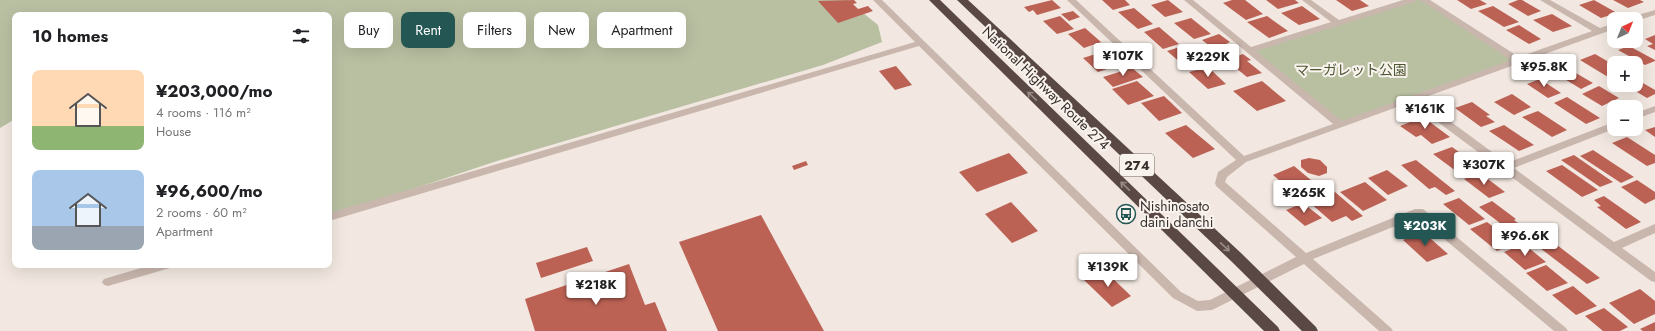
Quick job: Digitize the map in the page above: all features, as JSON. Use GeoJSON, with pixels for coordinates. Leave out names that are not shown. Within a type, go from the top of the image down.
{"type":"FeatureCollection","features":[{"type":"Feature","properties":{"kind":"highway","name":"National Highway Route 274"},"geometry":{"type":"LineString","coordinates":[[934,0],[1273,331]]}},
{"type":"Feature","properties":{"kind":"highway","name":"National Highway Route 274"},"geometry":{"type":"LineString","coordinates":[[962,0],[1259,280],[1311,331]]}},
{"type":"Feature","properties":{"kind":"street"},"geometry":{"type":"LineString","coordinates":[[877,0],[1177,295],[1197,306],[1212,305],[1259,280],[1306,258],[1419,212],[1562,331]]}},
{"type":"Feature","properties":{"kind":"street"},"geometry":{"type":"LineString","coordinates":[[1071,0],[1242,160]]}},
{"type":"Feature","properties":{"kind":"street"},"geometry":{"type":"LineString","coordinates":[[1188,0],[1342,125]]}},
{"type":"Feature","properties":{"kind":"street"},"geometry":{"type":"LineString","coordinates":[[1306,0],[1338,23]]}},
{"type":"Feature","properties":{"kind":"street"},"geometry":{"type":"LineString","coordinates":[[1250,50],[1412,0]]}},
{"type":"Feature","properties":{"kind":"street"},"geometry":{"type":"LineString","coordinates":[[1424,0],[1517,60]]}},
{"type":"Feature","properties":{"kind":"street"},"geometry":{"type":"LineString","coordinates":[[1544,0],[1598,31]]}},
{"type":"Feature","properties":{"kind":"street"},"geometry":{"type":"LineString","coordinates":[[1643,16],[1655,12]]}},
{"type":"Feature","properties":{"kind":"street"},"geometry":{"type":"LineString","coordinates":[[1387,331],[1220,183],[1222,175],[1242,160],[1607,28]]}},
{"type":"Feature","properties":{"kind":"street"},"geometry":{"type":"LineString","coordinates":[[332,216],[921,43]]}},
{"type":"Feature","properties":{"kind":"street"},"geometry":{"type":"LineString","coordinates":[[1413,99],[1655,278]]}},
{"type":"Feature","properties":{"kind":"street"},"geometry":{"type":"LineString","coordinates":[[1643,113],[1655,109]]}},
{"type":"Feature","properties":{"kind":"street"},"geometry":{"type":"LineString","coordinates":[[1505,168],[1607,128]]}},
{"type":"Feature","properties":{"kind":"street"},"geometry":{"type":"LineString","coordinates":[[1613,247],[1655,228]]}},
{"type":"Feature","properties":{"kind":"street"},"geometry":{"type":"LineString","coordinates":[[108,282],[156,268]]}},
{"type":"Feature","properties":{"kind":"green space"},"geometry":{"type":"Polygon","coordinates":[[[0,0],[847,0],[878,25],[882,42],[823,65],[497,161],[332,216],[332,12],[12,12],[12,121],[0,128],[0,0]]]}},
{"type":"Feature","properties":{"kind":"green space","name":"マーガレット公園"},"geometry":{"type":"Polygon","coordinates":[[[1412,0],[1424,0],[1517,60],[1341,125],[1250,50],[1412,0]]]}},
{"type":"Feature","properties":{"kind":"building"},"geometry":{"type":"Polygon","coordinates":[[[854,0],[857,3],[853,4],[858,9],[868,6],[873,11],[838,23],[818,1],[854,0]]]}},
{"type":"Feature","properties":{"kind":"building"},"geometry":{"type":"Polygon","coordinates":[[[1052,0],[1061,8],[1037,15],[1033,10],[1029,12],[1024,7],[1052,0]]]}},
{"type":"Feature","properties":{"kind":"building"},"geometry":{"type":"Polygon","coordinates":[[[1102,0],[1125,0],[1130,5],[1113,10],[1102,0]]]}},
{"type":"Feature","properties":{"kind":"building"},"geometry":{"type":"Polygon","coordinates":[[[1168,0],[1183,12],[1165,17],[1151,5],[1168,0]]]}},
{"type":"Feature","properties":{"kind":"building"},"geometry":{"type":"Polygon","coordinates":[[[1232,0],[1245,0],[1263,14],[1246,20],[1223,3],[1232,0]]]}},
{"type":"Feature","properties":{"kind":"building"},"geometry":{"type":"Polygon","coordinates":[[[1266,0],[1295,0],[1299,3],[1278,9],[1266,0]]]}},
{"type":"Feature","properties":{"kind":"building"},"geometry":{"type":"Polygon","coordinates":[[[1336,0],[1360,0],[1369,6],[1352,11],[1336,0]]]}},
{"type":"Feature","properties":{"kind":"building"},"geometry":{"type":"Polygon","coordinates":[[[1457,0],[1480,0],[1487,4],[1471,9],[1457,0]]]}},
{"type":"Feature","properties":{"kind":"building"},"geometry":{"type":"Polygon","coordinates":[[[1522,0],[1541,11],[1528,16],[1508,4],[1522,0]]]}},
{"type":"Feature","properties":{"kind":"building"},"geometry":{"type":"Polygon","coordinates":[[[1594,0],[1615,12],[1607,12],[1607,16],[1601,18],[1579,5],[1594,0]]]}},
{"type":"Feature","properties":{"kind":"building"},"geometry":{"type":"Polygon","coordinates":[[[1613,0],[1640,0],[1644,2],[1628,8],[1613,0]]]}},
{"type":"Feature","properties":{"kind":"building"},"geometry":{"type":"Polygon","coordinates":[[[1302,6],[1320,19],[1299,25],[1281,13],[1302,6]]]}},
{"type":"Feature","properties":{"kind":"building"},"geometry":{"type":"Polygon","coordinates":[[[1493,6],[1519,22],[1504,27],[1478,11],[1493,6]]]}},
{"type":"Feature","properties":{"kind":"building"},"geometry":{"type":"Polygon","coordinates":[[[1134,8],[1153,24],[1138,29],[1118,12],[1134,8]]]}},
{"type":"Feature","properties":{"kind":"building"},"geometry":{"type":"Polygon","coordinates":[[[1073,11],[1080,17],[1069,21],[1061,14],[1073,11]]]}},
{"type":"Feature","properties":{"kind":"building"},"geometry":{"type":"Polygon","coordinates":[[[1552,14],[1572,26],[1553,32],[1533,20],[1552,14]]]}},
{"type":"Feature","properties":{"kind":"building"},"geometry":{"type":"Polygon","coordinates":[[[1060,16],[1074,29],[1057,34],[1043,21],[1060,16]]]}},
{"type":"Feature","properties":{"kind":"building"},"geometry":{"type":"Polygon","coordinates":[[[1267,16],[1288,31],[1269,38],[1247,22],[1267,16]]]}},
{"type":"Feature","properties":{"kind":"building"},"geometry":{"type":"Polygon","coordinates":[[[1191,18],[1211,34],[1194,39],[1174,23],[1191,18]]]}},
{"type":"Feature","properties":{"kind":"building"},"geometry":{"type":"Polygon","coordinates":[[[1519,25],[1541,39],[1529,44],[1506,30],[1519,25]]]}},
{"type":"Feature","properties":{"kind":"building"},"geometry":{"type":"Polygon","coordinates":[[[1159,27],[1179,44],[1163,49],[1144,32],[1159,27]]]}},
{"type":"Feature","properties":{"kind":"building"},"geometry":{"type":"Polygon","coordinates":[[[1085,28],[1101,42],[1084,48],[1068,34],[1085,28]]]}},
{"type":"Feature","properties":{"kind":"building"},"geometry":{"type":"Polygon","coordinates":[[[1219,34],[1230,42],[1226,44],[1237,53],[1224,57],[1202,40],[1219,34]]]}},
{"type":"Feature","properties":{"kind":"building"},"geometry":{"type":"Polygon","coordinates":[[[1655,35],[1655,50],[1647,46],[1653,44],[1645,39],[1655,35]]]}},
{"type":"Feature","properties":{"kind":"building"},"geometry":{"type":"Polygon","coordinates":[[[1183,46],[1205,65],[1189,70],[1167,51],[1183,46]]]}},
{"type":"Feature","properties":{"kind":"building"},"geometry":{"type":"Polygon","coordinates":[[[1624,48],[1633,48],[1655,61],[1645,65],[1643,64],[1643,56],[1629,56],[1618,50],[1624,48]]]}},
{"type":"Feature","properties":{"kind":"building"},"geometry":{"type":"Polygon","coordinates":[[[1102,52],[1107,56],[1113,55],[1122,64],[1098,72],[1083,58],[1102,52]]]}},
{"type":"Feature","properties":{"kind":"building"},"geometry":{"type":"Polygon","coordinates":[[[1243,54],[1251,60],[1247,61],[1262,73],[1247,77],[1226,60],[1243,54]]]}},
{"type":"Feature","properties":{"kind":"building"},"geometry":{"type":"Polygon","coordinates":[[[1595,54],[1607,61],[1607,76],[1580,60],[1595,54]]]}},
{"type":"Feature","properties":{"kind":"building"},"geometry":{"type":"Polygon","coordinates":[[[1562,65],[1593,83],[1581,89],[1550,70],[1562,65]]]}},
{"type":"Feature","properties":{"kind":"building"},"geometry":{"type":"Polygon","coordinates":[[[896,66],[912,85],[895,90],[879,71],[896,66]]]}},
{"type":"Feature","properties":{"kind":"building"},"geometry":{"type":"Polygon","coordinates":[[[1208,67],[1226,84],[1208,89],[1189,72],[1208,67]]]}},
{"type":"Feature","properties":{"kind":"building"},"geometry":{"type":"Polygon","coordinates":[[[1132,68],[1143,77],[1113,87],[1103,77],[1132,68]]]}},
{"type":"Feature","properties":{"kind":"building"},"geometry":{"type":"Polygon","coordinates":[[[1540,79],[1561,93],[1548,98],[1527,84],[1540,79]]]}},
{"type":"Feature","properties":{"kind":"building"},"geometry":{"type":"Polygon","coordinates":[[[1137,81],[1154,96],[1128,105],[1112,89],[1137,81]]]}},
{"type":"Feature","properties":{"kind":"building"},"geometry":{"type":"Polygon","coordinates":[[[1262,81],[1286,101],[1257,111],[1233,91],[1262,81]]]}},
{"type":"Feature","properties":{"kind":"building"},"geometry":{"type":"Polygon","coordinates":[[[1643,83],[1655,90],[1655,94],[1647,98],[1637,92],[1643,92],[1643,83]]]}},
{"type":"Feature","properties":{"kind":"building"},"geometry":{"type":"Polygon","coordinates":[[[1599,86],[1619,98],[1615,100],[1607,100],[1607,104],[1602,106],[1582,94],[1599,86]]]}},
{"type":"Feature","properties":{"kind":"building"},"geometry":{"type":"Polygon","coordinates":[[[1512,94],[1531,107],[1514,115],[1494,102],[1512,94]]]}},
{"type":"Feature","properties":{"kind":"building"},"geometry":{"type":"Polygon","coordinates":[[[1164,96],[1182,113],[1159,121],[1141,103],[1164,96]]]}},
{"type":"Feature","properties":{"kind":"building"},"geometry":{"type":"Polygon","coordinates":[[[1567,97],[1600,118],[1586,124],[1554,103],[1567,97]]]}},
{"type":"Feature","properties":{"kind":"building"},"geometry":{"type":"Polygon","coordinates":[[[1472,102],[1490,115],[1486,116],[1495,122],[1481,127],[1455,108],[1472,102]]]}},
{"type":"Feature","properties":{"kind":"building"},"geometry":{"type":"Polygon","coordinates":[[[1538,111],[1567,130],[1552,137],[1522,117],[1538,111]]]}},
{"type":"Feature","properties":{"kind":"building"},"geometry":{"type":"Polygon","coordinates":[[[1423,117],[1450,137],[1432,144],[1421,135],[1416,137],[1400,126],[1423,117]]]}},
{"type":"Feature","properties":{"kind":"building"},"geometry":{"type":"Polygon","coordinates":[[[1186,125],[1215,149],[1193,158],[1165,133],[1186,125]]]}},
{"type":"Feature","properties":{"kind":"building"},"geometry":{"type":"Polygon","coordinates":[[[1504,125],[1534,145],[1519,151],[1489,131],[1504,125]]]}},
{"type":"Feature","properties":{"kind":"building"},"geometry":{"type":"Polygon","coordinates":[[[1655,127],[1655,137],[1645,130],[1655,127]]]}},
{"type":"Feature","properties":{"kind":"building"},"geometry":{"type":"Polygon","coordinates":[[[1627,137],[1655,155],[1655,163],[1647,166],[1612,143],[1627,137]]]}},
{"type":"Feature","properties":{"kind":"building"},"geometry":{"type":"Polygon","coordinates":[[[1452,147],[1478,166],[1460,174],[1433,154],[1452,147]]]}},
{"type":"Feature","properties":{"kind":"building"},"geometry":{"type":"Polygon","coordinates":[[[1593,150],[1634,177],[1621,183],[1580,156],[1593,150]]]}},
{"type":"Feature","properties":{"kind":"building"},"geometry":{"type":"Polygon","coordinates":[[[1009,153],[1028,173],[977,192],[959,172],[1009,153]]]}},
{"type":"Feature","properties":{"kind":"building"},"geometry":{"type":"Polygon","coordinates":[[[1574,155],[1613,182],[1600,187],[1561,160],[1574,155]]]}},
{"type":"Feature","properties":{"kind":"building"},"geometry":{"type":"Polygon","coordinates":[[[1309,158],[1320,160],[1327,167],[1327,173],[1319,176],[1308,173],[1301,167],[1301,160],[1309,158]]]}},
{"type":"Feature","properties":{"kind":"building"},"geometry":{"type":"Polygon","coordinates":[[[1416,160],[1455,191],[1446,195],[1435,187],[1429,189],[1401,165],[1416,160]]]}},
{"type":"Feature","properties":{"kind":"building"},"geometry":{"type":"Polygon","coordinates":[[[806,161],[808,165],[794,170],[792,166],[806,161]]]}},
{"type":"Feature","properties":{"kind":"building"},"geometry":{"type":"Polygon","coordinates":[[[1562,165],[1598,190],[1582,197],[1546,171],[1562,165]]]}},
{"type":"Feature","properties":{"kind":"building"},"geometry":{"type":"Polygon","coordinates":[[[1294,166],[1318,186],[1297,195],[1273,175],[1294,166]]]}},
{"type":"Feature","properties":{"kind":"building"},"geometry":{"type":"Polygon","coordinates":[[[1387,170],[1408,186],[1388,195],[1368,178],[1387,170]]]}},
{"type":"Feature","properties":{"kind":"building"},"geometry":{"type":"Polygon","coordinates":[[[1480,173],[1505,192],[1489,198],[1464,179],[1480,173]]]}},
{"type":"Feature","properties":{"kind":"building"},"geometry":{"type":"Polygon","coordinates":[[[1637,180],[1655,192],[1655,199],[1645,204],[1621,187],[1637,180]]]}},
{"type":"Feature","properties":{"kind":"building"},"geometry":{"type":"Polygon","coordinates":[[[1365,182],[1387,200],[1363,211],[1340,192],[1365,182]]]}},
{"type":"Feature","properties":{"kind":"building"},"geometry":{"type":"Polygon","coordinates":[[[1335,192],[1363,216],[1352,221],[1346,216],[1332,222],[1309,202],[1335,192]]]}},
{"type":"Feature","properties":{"kind":"building"},"geometry":{"type":"Polygon","coordinates":[[[1604,196],[1641,222],[1626,229],[1597,207],[1601,206],[1594,200],[1604,196]]]}},
{"type":"Feature","properties":{"kind":"building"},"geometry":{"type":"Polygon","coordinates":[[[1459,198],[1485,219],[1469,225],[1443,204],[1459,198]]]}},
{"type":"Feature","properties":{"kind":"building"},"geometry":{"type":"Polygon","coordinates":[[[1492,201],[1516,219],[1514,220],[1524,228],[1513,233],[1479,207],[1492,201]]]}},
{"type":"Feature","properties":{"kind":"building"},"geometry":{"type":"Polygon","coordinates":[[[1011,202],[1038,231],[1012,243],[985,214],[1011,202]]]}},
{"type":"Feature","properties":{"kind":"building"},"geometry":{"type":"Polygon","coordinates":[[[1303,203],[1322,218],[1305,226],[1286,210],[1303,203]]]}},
{"type":"Feature","properties":{"kind":"building"},"geometry":{"type":"Polygon","coordinates":[[[761,215],[824,331],[718,331],[679,242],[761,215]]]}},
{"type":"Feature","properties":{"kind":"building"},"geometry":{"type":"Polygon","coordinates":[[[1487,222],[1514,243],[1497,251],[1470,229],[1487,222]]]}},
{"type":"Feature","properties":{"kind":"building"},"geometry":{"type":"Polygon","coordinates":[[[1423,232],[1448,254],[1427,262],[1403,240],[1423,232]]]}},
{"type":"Feature","properties":{"kind":"building"},"geometry":{"type":"Polygon","coordinates":[[[1540,232],[1600,278],[1587,284],[1527,238],[1540,232]]]}},
{"type":"Feature","properties":{"kind":"building"},"geometry":{"type":"Polygon","coordinates":[[[1524,244],[1546,262],[1525,270],[1504,252],[1524,244]]]}},
{"type":"Feature","properties":{"kind":"building"},"geometry":{"type":"Polygon","coordinates":[[[587,247],[593,261],[541,278],[536,263],[587,247]]]}},
{"type":"Feature","properties":{"kind":"building"},"geometry":{"type":"Polygon","coordinates":[[[629,264],[645,305],[655,302],[667,331],[535,331],[525,299],[629,264]]]}},
{"type":"Feature","properties":{"kind":"building"},"geometry":{"type":"Polygon","coordinates":[[[1546,265],[1568,283],[1547,291],[1526,273],[1546,265]]]}},
{"type":"Feature","properties":{"kind":"building"},"geometry":{"type":"Polygon","coordinates":[[[1103,269],[1131,296],[1112,307],[1084,280],[1103,269]]]}},
{"type":"Feature","properties":{"kind":"building"},"geometry":{"type":"Polygon","coordinates":[[[1573,286],[1597,306],[1576,315],[1552,295],[1573,286]]]}},
{"type":"Feature","properties":{"kind":"building"},"geometry":{"type":"Polygon","coordinates":[[[1640,289],[1655,301],[1655,314],[1634,324],[1609,303],[1640,289]]]}},
{"type":"Feature","properties":{"kind":"building"},"geometry":{"type":"Polygon","coordinates":[[[1604,308],[1628,327],[1620,331],[1603,331],[1585,316],[1604,308]]]}},
{"type":"Feature","properties":{"kind":"building"},"geometry":{"type":"Polygon","coordinates":[[[1655,322],[1655,331],[1643,331],[1640,329],[1655,322]]]}},
{"type":"Feature","properties":{"kind":"place","name":"Nishinosato daini danchi"},"geometry":{"type":"Point","coordinates":[1126,214]}}]}
